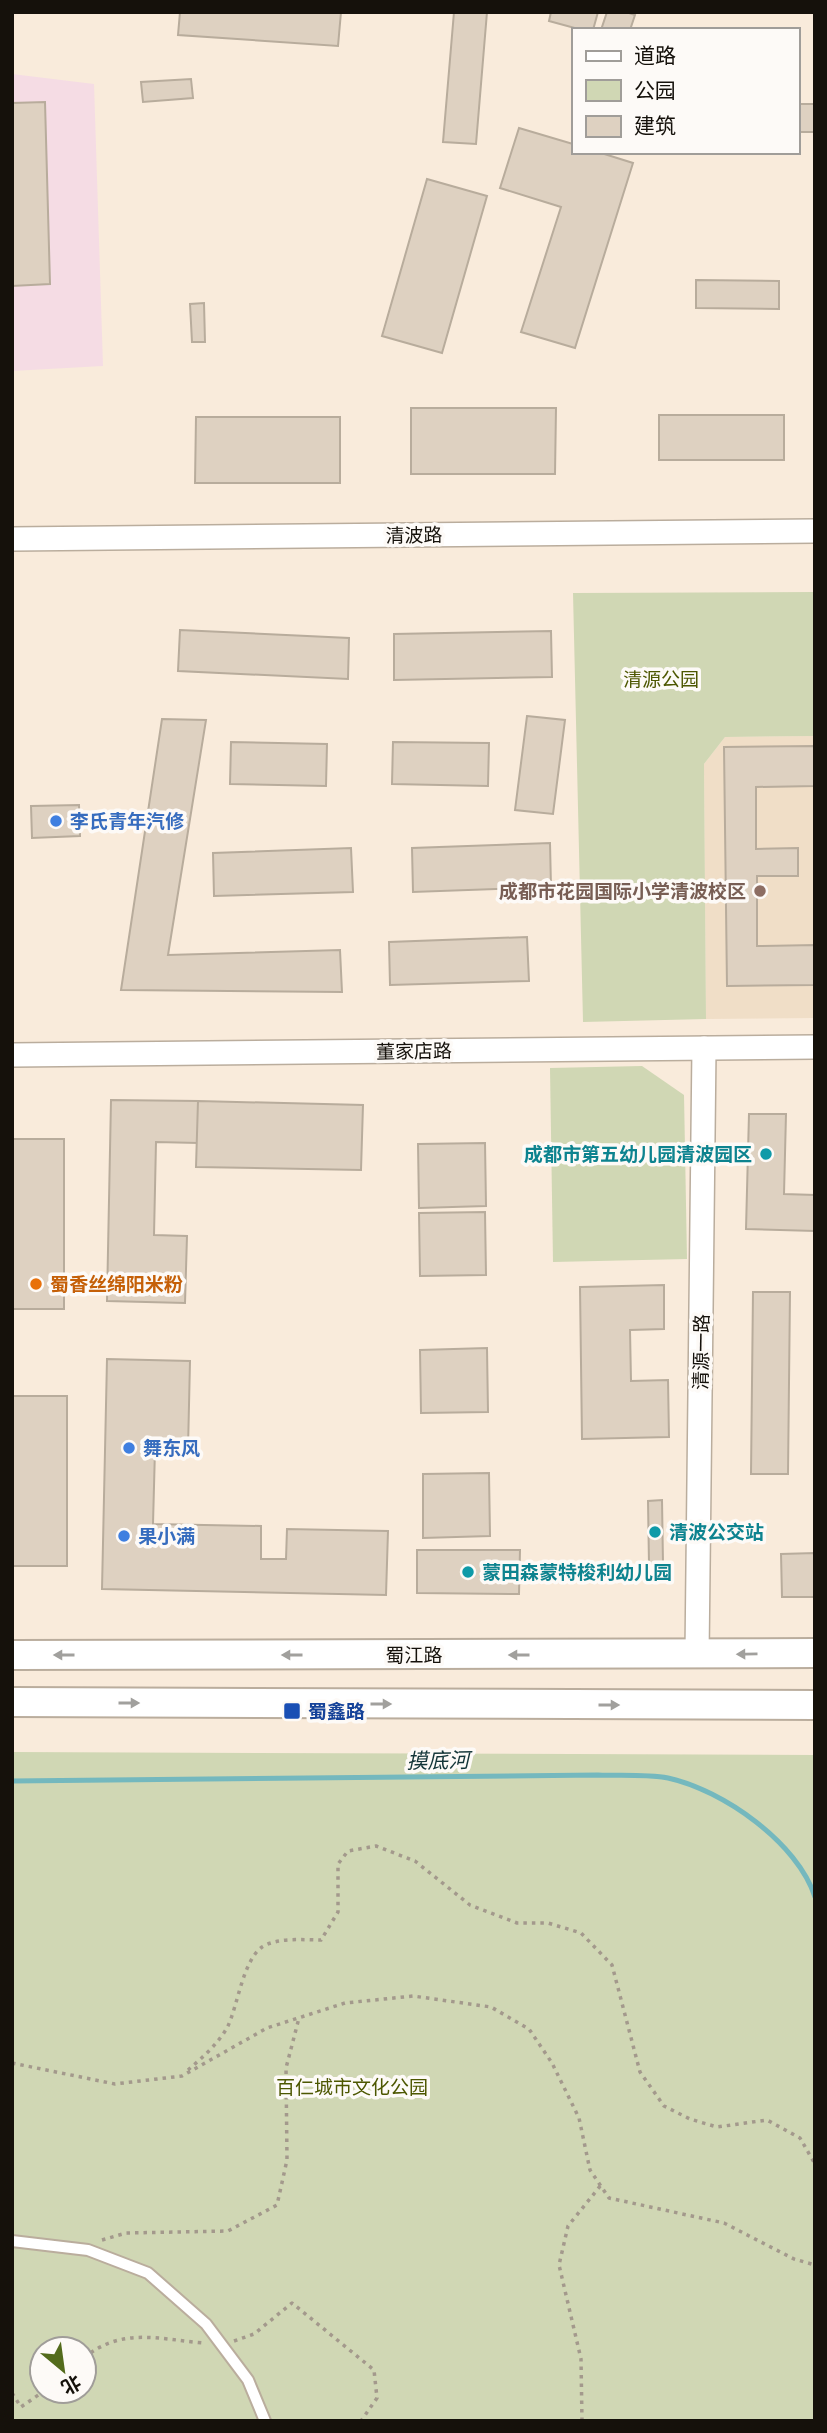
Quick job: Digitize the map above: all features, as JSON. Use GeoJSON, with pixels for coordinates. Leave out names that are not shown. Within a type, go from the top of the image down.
{"type":"FeatureCollection","features":[{"type":"Feature","properties":{"kind":"street","name":"清波路"},"geometry":{"type":"LineString","coordinates":[[12,539],[815,531]]}},
{"type":"Feature","properties":{"kind":"street","name":"董家店路"},"geometry":{"type":"LineString","coordinates":[[12,1055],[815,1047]]}},
{"type":"Feature","properties":{"kind":"street","name":"清源一路"},"geometry":{"type":"LineString","coordinates":[[697,1655],[704,1048]]}},
{"type":"Feature","properties":{"kind":"street","name":"蜀江路"},"geometry":{"type":"LineString","coordinates":[[12,1655],[815,1653]]}},
{"type":"Feature","properties":{"kind":"street"},"geometry":{"type":"LineString","coordinates":[[12,1702],[815,1705]]}},
{"type":"Feature","properties":{"kind":"lane"},"geometry":{"type":"LineString","coordinates":[[12,2241],[88,2250],[148,2273],[206,2324],[248,2380],[265,2421]]}},
{"type":"Feature","properties":{"kind":"path"},"geometry":{"type":"LineString","coordinates":[[182,2076],[205,2055],[227,2028],[251,1959],[263,1947],[279,1941],[321,1940],[338,1912],[338,1864],[348,1851],[376,1846],[415,1861],[470,1905],[517,1923],[548,1923],[581,1933],[612,1965],[640,2072],[664,2106],[690,2119],[717,2127],[767,2120],[800,2138],[815,2164]]}},
{"type":"Feature","properties":{"kind":"path"},"geometry":{"type":"LineString","coordinates":[[12,2063],[115,2084],[182,2076],[267,2028],[345,2003],[412,1996],[491,2007],[530,2029],[552,2063],[579,2118],[590,2170],[609,2198],[724,2223],[794,2259],[815,2265]]}},
{"type":"Feature","properties":{"kind":"path"},"geometry":{"type":"LineString","coordinates":[[76,2248],[127,2233],[228,2231],[277,2205],[287,2160],[286,2067],[299,2018]]}},
{"type":"Feature","properties":{"kind":"path"},"geometry":{"type":"LineString","coordinates":[[582,2421],[581,2359],[559,2266],[568,2226],[601,2185]]}},
{"type":"Feature","properties":{"kind":"path"},"geometry":{"type":"LineString","coordinates":[[98,2347],[131,2336],[222,2345],[254,2334],[292,2303],[374,2370],[377,2398],[361,2421]]}},
{"type":"Feature","properties":{"kind":"path"},"geometry":{"type":"LineString","coordinates":[[12,2393],[21,2407],[28,2402]]}},
{"type":"Feature","properties":{"kind":"shaded area"},"geometry":{"type":"Polygon","coordinates":[[[12,74],[94,84],[103,366],[12,371],[12,74]]]}},
{"type":"Feature","properties":{"kind":"shaded area","name":"成都市花园国际小学清波校区"},"geometry":{"type":"Polygon","coordinates":[[[815,736],[815,1018],[706,1019],[704,764],[725,737],[815,736]]]}},
{"type":"Feature","properties":{"kind":"green space","name":"清源公园"},"geometry":{"type":"Polygon","coordinates":[[[815,592],[815,736],[725,737],[704,764],[706,1019],[583,1022],[573,593],[815,592]]]}},
{"type":"Feature","properties":{"kind":"green space"},"geometry":{"type":"Polygon","coordinates":[[[642,1066],[684,1095],[687,1259],[553,1262],[550,1068],[642,1066]]]}},
{"type":"Feature","properties":{"kind":"green space","name":"百仁城市文化公园"},"geometry":{"type":"Polygon","coordinates":[[[12,1752],[815,1755],[815,2421],[12,2421],[12,1752]]]}},
{"type":"Feature","properties":{"kind":"building"},"geometry":{"type":"Polygon","coordinates":[[[180,12],[341,12],[338,46],[178,35],[180,12]]]}},
{"type":"Feature","properties":{"kind":"building"},"geometry":{"type":"Polygon","coordinates":[[[454,12],[487,12],[476,144],[443,142],[454,12]]]}},
{"type":"Feature","properties":{"kind":"building"},"geometry":{"type":"Polygon","coordinates":[[[551,12],[598,12],[594,28],[575,28],[549,21],[551,12]]]}},
{"type":"Feature","properties":{"kind":"building"},"geometry":{"type":"Polygon","coordinates":[[[607,12],[635,15],[631,28],[602,28],[607,12]]]}},
{"type":"Feature","properties":{"kind":"building"},"geometry":{"type":"Polygon","coordinates":[[[191,79],[193,98],[143,102],[141,82],[191,79]]]}},
{"type":"Feature","properties":{"kind":"building"},"geometry":{"type":"Polygon","coordinates":[[[45,102],[50,284],[12,286],[12,103],[45,102]]]}},
{"type":"Feature","properties":{"kind":"building"},"geometry":{"type":"Polygon","coordinates":[[[799,104],[815,104],[815,132],[799,132],[799,104]]]}},
{"type":"Feature","properties":{"kind":"building"},"geometry":{"type":"Polygon","coordinates":[[[519,128],[572,144],[572,154],[604,154],[633,163],[575,348],[521,332],[561,207],[500,188],[519,128]]]}},
{"type":"Feature","properties":{"kind":"building"},"geometry":{"type":"Polygon","coordinates":[[[427,179],[487,196],[442,353],[382,336],[427,179]]]}},
{"type":"Feature","properties":{"kind":"building"},"geometry":{"type":"Polygon","coordinates":[[[696,280],[779,281],[779,309],[696,308],[696,280]]]}},
{"type":"Feature","properties":{"kind":"building"},"geometry":{"type":"Polygon","coordinates":[[[204,303],[205,342],[192,342],[190,304],[204,303]]]}},
{"type":"Feature","properties":{"kind":"building"},"geometry":{"type":"Polygon","coordinates":[[[411,408],[556,408],[555,474],[411,474],[411,408]]]}},
{"type":"Feature","properties":{"kind":"building"},"geometry":{"type":"Polygon","coordinates":[[[659,415],[784,415],[784,460],[659,460],[659,415]]]}},
{"type":"Feature","properties":{"kind":"building"},"geometry":{"type":"Polygon","coordinates":[[[196,417],[340,417],[340,483],[195,483],[196,417]]]}},
{"type":"Feature","properties":{"kind":"building"},"geometry":{"type":"Polygon","coordinates":[[[180,630],[349,638],[348,679],[178,671],[180,630]]]}},
{"type":"Feature","properties":{"kind":"building"},"geometry":{"type":"Polygon","coordinates":[[[551,631],[552,677],[394,680],[394,634],[551,631]]]}},
{"type":"Feature","properties":{"kind":"building"},"geometry":{"type":"Polygon","coordinates":[[[527,716],[565,720],[553,814],[515,810],[527,716]]]}},
{"type":"Feature","properties":{"kind":"building"},"geometry":{"type":"Polygon","coordinates":[[[162,719],[206,720],[168,955],[340,950],[342,992],[121,990],[162,719]]]}},
{"type":"Feature","properties":{"kind":"building"},"geometry":{"type":"Polygon","coordinates":[[[231,742],[327,744],[326,786],[230,784],[231,742]]]}},
{"type":"Feature","properties":{"kind":"building"},"geometry":{"type":"Polygon","coordinates":[[[393,742],[489,743],[488,786],[392,784],[393,742]]]}},
{"type":"Feature","properties":{"kind":"building"},"geometry":{"type":"Polygon","coordinates":[[[815,746],[815,786],[756,787],[756,849],[798,848],[798,876],[757,876],[757,946],[815,945],[815,985],[727,986],[724,747],[815,746]]]}},
{"type":"Feature","properties":{"kind":"building","name":"李氏青年汽修"},"geometry":{"type":"Polygon","coordinates":[[[79,805],[80,836],[32,838],[31,806],[79,805]]]}},
{"type":"Feature","properties":{"kind":"building"},"geometry":{"type":"Polygon","coordinates":[[[550,843],[551,887],[413,892],[412,848],[550,843]]]}},
{"type":"Feature","properties":{"kind":"building"},"geometry":{"type":"Polygon","coordinates":[[[351,848],[353,892],[214,896],[213,853],[351,848]]]}},
{"type":"Feature","properties":{"kind":"building"},"geometry":{"type":"Polygon","coordinates":[[[527,937],[529,981],[390,985],[389,942],[527,937]]]}},
{"type":"Feature","properties":{"kind":"building"},"geometry":{"type":"Polygon","coordinates":[[[111,1100],[198,1101],[198,1143],[156,1142],[154,1235],[187,1236],[185,1303],[107,1301],[111,1100]]]}},
{"type":"Feature","properties":{"kind":"building"},"geometry":{"type":"Polygon","coordinates":[[[198,1101],[363,1105],[361,1170],[196,1167],[198,1101]]]}},
{"type":"Feature","properties":{"kind":"building","name":"成都市第五幼儿园清波园区"},"geometry":{"type":"Polygon","coordinates":[[[749,1114],[786,1114],[784,1194],[815,1195],[815,1231],[746,1229],[749,1114]]]}},
{"type":"Feature","properties":{"kind":"building"},"geometry":{"type":"Polygon","coordinates":[[[12,1139],[64,1139],[64,1309],[12,1309],[12,1139]]]}},
{"type":"Feature","properties":{"kind":"building"},"geometry":{"type":"Polygon","coordinates":[[[485,1143],[486,1206],[419,1208],[418,1144],[485,1143]]]}},
{"type":"Feature","properties":{"kind":"building"},"geometry":{"type":"Polygon","coordinates":[[[485,1212],[486,1275],[420,1276],[419,1213],[485,1212]]]}},
{"type":"Feature","properties":{"kind":"building"},"geometry":{"type":"Polygon","coordinates":[[[664,1285],[664,1329],[630,1330],[631,1381],[668,1380],[669,1437],[582,1439],[580,1287],[664,1285]]]}},
{"type":"Feature","properties":{"kind":"building"},"geometry":{"type":"Polygon","coordinates":[[[753,1292],[790,1292],[788,1474],[751,1474],[753,1292]]]}},
{"type":"Feature","properties":{"kind":"building"},"geometry":{"type":"Polygon","coordinates":[[[487,1348],[488,1412],[421,1413],[420,1350],[487,1348]]]}},
{"type":"Feature","properties":{"kind":"building"},"geometry":{"type":"Polygon","coordinates":[[[107,1359],[190,1361],[188,1449],[155,1449],[153,1524],[261,1526],[261,1559],[286,1559],[287,1529],[388,1531],[386,1595],[102,1589],[107,1359]]]}},
{"type":"Feature","properties":{"kind":"building"},"geometry":{"type":"Polygon","coordinates":[[[12,1396],[67,1396],[67,1566],[12,1566],[12,1396]]]}},
{"type":"Feature","properties":{"kind":"building"},"geometry":{"type":"Polygon","coordinates":[[[489,1473],[490,1536],[423,1538],[423,1474],[489,1473]]]}},
{"type":"Feature","properties":{"kind":"building","name":"清波公交站"},"geometry":{"type":"Polygon","coordinates":[[[662,1500],[663,1563],[649,1564],[648,1501],[662,1500]]]}},
{"type":"Feature","properties":{"kind":"building","name":"蒙田森蒙特梭利幼儿园"},"geometry":{"type":"Polygon","coordinates":[[[417,1550],[520,1550],[519,1594],[417,1593],[417,1550]]]}},
{"type":"Feature","properties":{"kind":"building"},"geometry":{"type":"Polygon","coordinates":[[[815,1553],[815,1597],[782,1597],[781,1554],[815,1553]]]}},
{"type":"Feature","properties":{"kind":"waterway","name":"摸底河"},"geometry":{"type":"LineString","coordinates":[[12,1781],[598,1775],[668,1778],[712,1794],[756,1822],[793,1857],[815,1897]]}},
{"type":"Feature","properties":{"kind":"place","name":"李氏青年汽修"},"geometry":{"type":"Point","coordinates":[56,821]}},
{"type":"Feature","properties":{"kind":"place","name":"成都市花园国际小学清波校区"},"geometry":{"type":"Point","coordinates":[760,891]}},
{"type":"Feature","properties":{"kind":"place","name":"成都市第五幼儿园清波园区"},"geometry":{"type":"Point","coordinates":[766,1154]}},
{"type":"Feature","properties":{"kind":"place","name":"蜀香丝绵阳米粉"},"geometry":{"type":"Point","coordinates":[36,1284]}},
{"type":"Feature","properties":{"kind":"place","name":"舞东风"},"geometry":{"type":"Point","coordinates":[129,1448]}},
{"type":"Feature","properties":{"kind":"place","name":"清波公交站"},"geometry":{"type":"Point","coordinates":[655,1532]}},
{"type":"Feature","properties":{"kind":"place","name":"果小满"},"geometry":{"type":"Point","coordinates":[124,1536]}},
{"type":"Feature","properties":{"kind":"place","name":"蒙田森蒙特梭利幼儿园"},"geometry":{"type":"Point","coordinates":[468,1572]}},
{"type":"Feature","properties":{"kind":"place","name":"蜀鑫路"},"geometry":{"type":"Point","coordinates":[292,1711]}}]}
